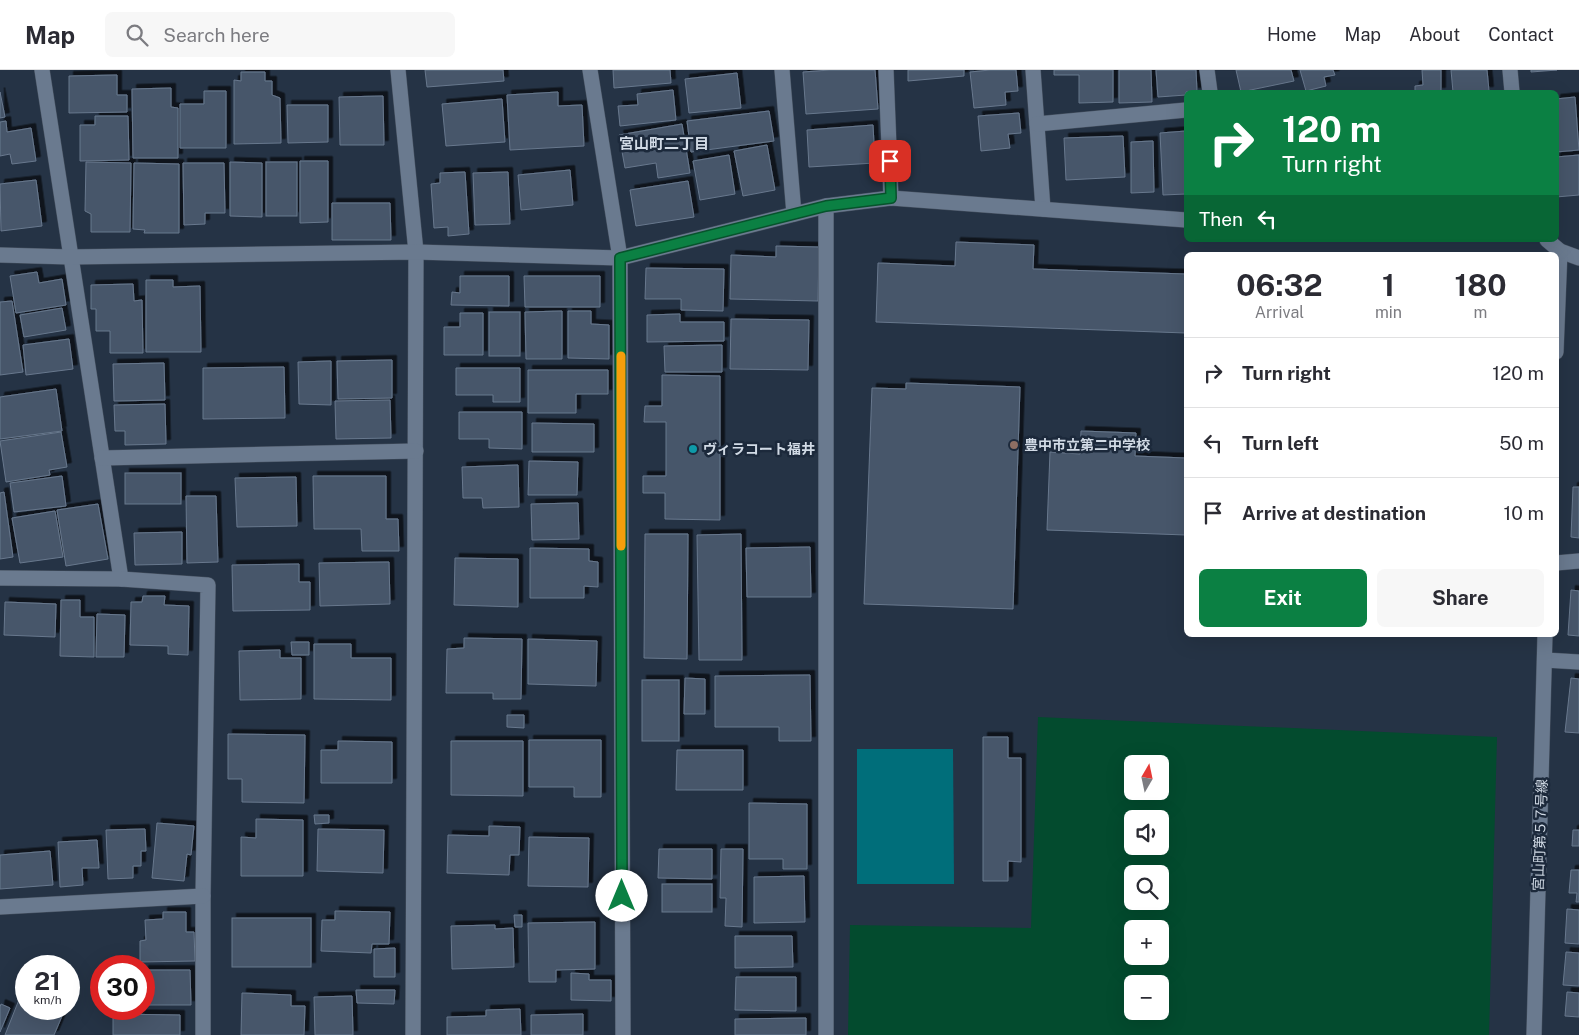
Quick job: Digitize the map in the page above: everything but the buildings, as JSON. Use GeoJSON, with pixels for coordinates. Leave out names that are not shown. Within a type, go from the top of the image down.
{"type":"FeatureCollection","features":[{"type":"Feature","properties":{"kind":"street"},"geometry":{"type":"LineString","coordinates":[[42,70],[121,579]]}},
{"type":"Feature","properties":{"kind":"street"},"geometry":{"type":"LineString","coordinates":[[398,70],[416,252],[413,1035]]}},
{"type":"Feature","properties":{"kind":"street"},"geometry":{"type":"LineString","coordinates":[[590,70],[620,258],[623,1035]]}},
{"type":"Feature","properties":{"kind":"street"},"geometry":{"type":"LineString","coordinates":[[782,70],[794,214]]}},
{"type":"Feature","properties":{"kind":"street"},"geometry":{"type":"LineString","coordinates":[[886,70],[891,198]]}},
{"type":"Feature","properties":{"kind":"street"},"geometry":{"type":"LineString","coordinates":[[1033,70],[1043,209]]}},
{"type":"Feature","properties":{"kind":"street"},"geometry":{"type":"LineString","coordinates":[[1207,70],[1210,90]]}},
{"type":"Feature","properties":{"kind":"street"},"geometry":{"type":"LineString","coordinates":[[1510,70],[1512,90]]}},
{"type":"Feature","properties":{"kind":"street"},"geometry":{"type":"LineString","coordinates":[[1037,124],[1184,110]]}},
{"type":"Feature","properties":{"kind":"street"},"geometry":{"type":"LineString","coordinates":[[0,255],[70,257],[416,252],[620,258],[826,206],[891,198],[1184,220]]}},
{"type":"Feature","properties":{"kind":"street"},"geometry":{"type":"LineString","coordinates":[[826,206],[826,1035]]}},
{"type":"Feature","properties":{"kind":"street"},"geometry":{"type":"LineString","coordinates":[[1549,242],[1560,251],[1579,258]]}},
{"type":"Feature","properties":{"kind":"street"},"geometry":{"type":"LineString","coordinates":[[1559,276],[1560,251]]}},
{"type":"Feature","properties":{"kind":"street"},"geometry":{"type":"LineString","coordinates":[[102,458],[416,451]]}},
{"type":"Feature","properties":{"kind":"street"},"geometry":{"type":"LineString","coordinates":[[1559,563],[1579,561]]}},
{"type":"Feature","properties":{"kind":"street"},"geometry":{"type":"LineString","coordinates":[[0,578],[121,579],[208,585],[203,896],[203,1035]]}},
{"type":"Feature","properties":{"kind":"street","name":"宮山町第５７号線"},"geometry":{"type":"LineString","coordinates":[[1534,1035],[1545,637]]}},
{"type":"Feature","properties":{"kind":"street"},"geometry":{"type":"LineString","coordinates":[[1545,660],[1579,662]]}},
{"type":"Feature","properties":{"kind":"street"},"geometry":{"type":"LineString","coordinates":[[0,907],[203,896]]}},
{"type":"Feature","properties":{"kind":"shaded area"},"geometry":{"type":"Polygon","coordinates":[[[1038,717],[1497,737],[1489,1035],[848,1035],[850,925],[1031,928],[1038,717]]]}},
{"type":"Feature","properties":{"kind":"shaded area"},"geometry":{"type":"Polygon","coordinates":[[[857,749],[953,749],[954,884],[857,884],[857,749]]]}},
{"type":"Feature","properties":{"kind":"slow traffic"},"geometry":{"type":"LineString","coordinates":[[621,356],[621,546]]}},
{"type":"Feature","properties":{"kind":"place","name":"豊中市立第二中学校"},"geometry":{"type":"Point","coordinates":[1014,445]}},
{"type":"Feature","properties":{"kind":"place","name":"ヴィラコート福井"},"geometry":{"type":"Point","coordinates":[693,449]}},
{"type":"Feature","properties":{"kind":"district","name":"宮山町二丁目"},"geometry":{"type":"Point","coordinates":[664,143]}},
{"type":"Feature","properties":{"kind":"route"},"geometry":{"type":"LineString","coordinates":[[622,896],[620,258],[826,206],[891,198],[890,161]]}}]}
